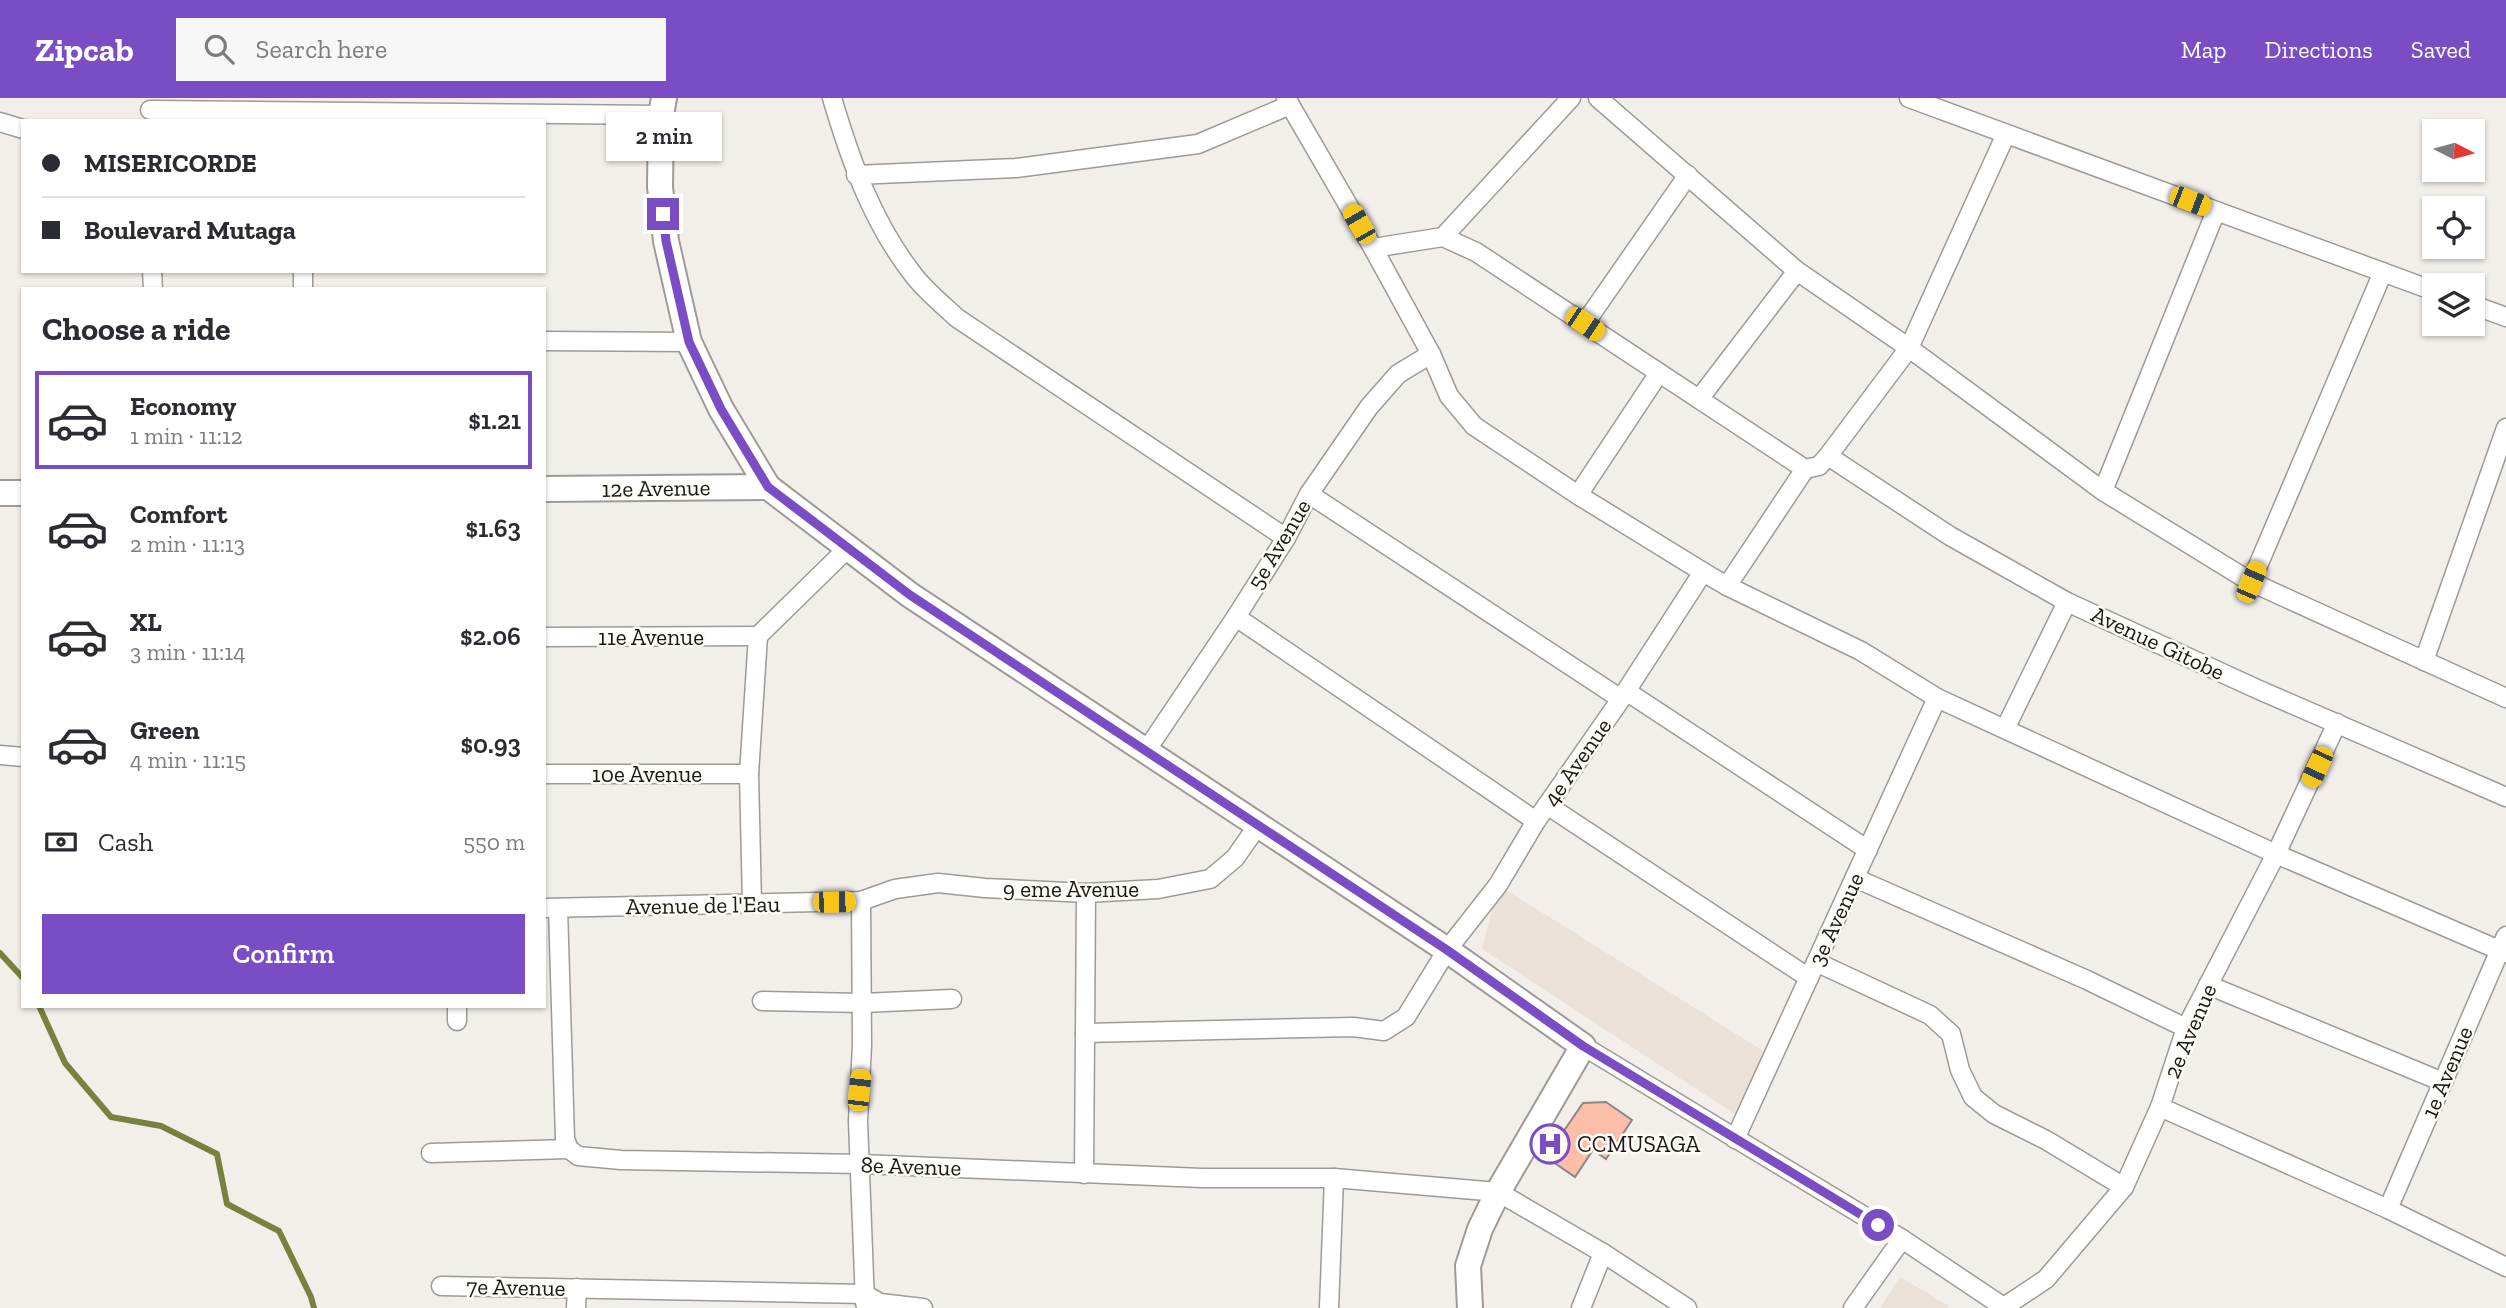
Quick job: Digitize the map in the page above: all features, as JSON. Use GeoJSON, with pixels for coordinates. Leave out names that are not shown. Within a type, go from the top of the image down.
{"type":"FeatureCollection","features":[{"type":"Feature","properties":{"kind":"street"},"geometry":{"type":"LineString","coordinates":[[832,98],[856,175],[886,237],[916,279],[957,318],[1286,538]]}},
{"type":"Feature","properties":{"kind":"street"},"geometry":{"type":"LineString","coordinates":[[1443,237],[1571,98]]}},
{"type":"Feature","properties":{"kind":"street"},"geometry":{"type":"LineString","coordinates":[[1598,98],[1797,271],[1909,348],[2103,491],[2251,582],[2506,698]]}},
{"type":"Feature","properties":{"kind":"street"},"geometry":{"type":"LineString","coordinates":[[1909,98],[2422,287]]}},
{"type":"Feature","properties":{"kind":"street"},"geometry":{"type":"LineString","coordinates":[[856,175],[1016,168],[1198,144],[1288,102],[1373,248],[1431,354],[1449,396],[1474,426],[1578,495],[1703,572],[1861,650],[1937,698],[2276,854],[2504,946]]}},
{"type":"Feature","properties":{"kind":"street"},"geometry":{"type":"LineString","coordinates":[[150,110],[304,116],[390,105],[492,117],[662,106],[660,187],[666,241],[689,342],[721,409],[768,487],[910,595],[1447,950],[1583,1046],[1902,1239],[2004,1308]]}},
{"type":"Feature","properties":{"kind":"street"},"geometry":{"type":"LineString","coordinates":[[0,122],[21,128]]}},
{"type":"Feature","properties":{"kind":"street"},"geometry":{"type":"LineString","coordinates":[[1727,586],[1805,469],[1819,466],[1828,456],[1909,348],[2006,134]]}},
{"type":"Feature","properties":{"kind":"street"},"geometry":{"type":"LineString","coordinates":[[1585,324],[1688,175]]}},
{"type":"Feature","properties":{"kind":"street"},"geometry":{"type":"LineString","coordinates":[[2103,491],[2216,211]]}},
{"type":"Feature","properties":{"kind":"street"},"geometry":{"type":"LineString","coordinates":[[1373,248],[1443,237],[1476,252],[1805,469]]}},
{"type":"Feature","properties":{"kind":"street"},"geometry":{"type":"LineString","coordinates":[[1699,399],[1797,271]]}},
{"type":"Feature","properties":{"kind":"street"},"geometry":{"type":"LineString","coordinates":[[2251,582],[2383,272]]}},
{"type":"Feature","properties":{"kind":"street"},"geometry":{"type":"LineString","coordinates":[[2485,309],[2506,317]]}},
{"type":"Feature","properties":{"kind":"street"},"geometry":{"type":"LineString","coordinates":[[546,341],[689,342]]}},
{"type":"Feature","properties":{"kind":"street","name":"5e Avenue"},"geometry":{"type":"LineString","coordinates":[[1146,751],[1286,538],[1308,494],[1369,407],[1398,374],[1431,354]]}},
{"type":"Feature","properties":{"kind":"street"},"geometry":{"type":"LineString","coordinates":[[1578,495],[1658,373]]}},
{"type":"Feature","properties":{"kind":"street"},"geometry":{"type":"LineString","coordinates":[[2424,661],[2506,428]]}},
{"type":"Feature","properties":{"kind":"street","name":"Avenue Gitobe"},"geometry":{"type":"LineString","coordinates":[[1828,456],[1950,536],[2067,602],[2506,797]]}},
{"type":"Feature","properties":{"kind":"street","name":"12e Avenue"},"geometry":{"type":"LineString","coordinates":[[546,489],[768,487]]}},
{"type":"Feature","properties":{"kind":"street"},"geometry":{"type":"LineString","coordinates":[[0,493],[21,493]]}},
{"type":"Feature","properties":{"kind":"street"},"geometry":{"type":"LineString","coordinates":[[1308,494],[1868,850]]}},
{"type":"Feature","properties":{"kind":"street"},"geometry":{"type":"LineString","coordinates":[[752,904],[749,774],[758,636],[848,548]]}},
{"type":"Feature","properties":{"kind":"street","name":"4e Avenue"},"geometry":{"type":"LineString","coordinates":[[1085,1033],[1353,1027],[1384,1031],[1406,1017],[1447,950],[1498,885],[1536,821],[1703,572]]}},
{"type":"Feature","properties":{"kind":"street"},"geometry":{"type":"LineString","coordinates":[[2005,729],[2067,602]]}},
{"type":"Feature","properties":{"kind":"street"},"geometry":{"type":"LineString","coordinates":[[1236,617],[1536,821]]}},
{"type":"Feature","properties":{"kind":"street","name":"11e Avenue"},"geometry":{"type":"LineString","coordinates":[[546,637],[758,636]]}},
{"type":"Feature","properties":{"kind":"street","name":"3e Avenue"},"geometry":{"type":"LineString","coordinates":[[1735,1139],[1937,698]]}},
{"type":"Feature","properties":{"kind":"street","name":"2e Avenue"},"geometry":{"type":"LineString","coordinates":[[2004,1308],[2046,1279],[2124,1187],[2160,1107],[2186,1028],[2276,854],[2337,723]]}},
{"type":"Feature","properties":{"kind":"street"},"geometry":{"type":"LineString","coordinates":[[0,755],[21,757]]}},
{"type":"Feature","properties":{"kind":"street","name":"10e Avenue"},"geometry":{"type":"LineString","coordinates":[[546,774],[749,774]]}},
{"type":"Feature","properties":{"kind":"street"},"geometry":{"type":"LineString","coordinates":[[1548,805],[1812,970],[1930,1014],[1951,1034],[1960,1070],[1973,1097],[1994,1114],[2046,1140],[2124,1187]]}},
{"type":"Feature","properties":{"kind":"street","name":"9 eme Avenue"},"geometry":{"type":"LineString","coordinates":[[861,901],[895,889],[938,883],[1086,893],[1158,889],[1210,878],[1235,858],[1258,825]]}},
{"type":"Feature","properties":{"kind":"street"},"geometry":{"type":"LineString","coordinates":[[1855,878],[2087,979],[2186,1028]]}},
{"type":"Feature","properties":{"kind":"street"},"geometry":{"type":"LineString","coordinates":[[1084,1174],[1086,893]]}},
{"type":"Feature","properties":{"kind":"street"},"geometry":{"type":"LineString","coordinates":[[861,901],[862,1045],[858,1121],[865,1301]]}},
{"type":"Feature","properties":{"kind":"street","name":"Avenue de l'Eau"},"geometry":{"type":"LineString","coordinates":[[551,908],[861,901]]}},
{"type":"Feature","properties":{"kind":"street"},"geometry":{"type":"LineString","coordinates":[[551,908],[565,1139],[569,1149]]}},
{"type":"Feature","properties":{"kind":"street","name":"1e Avenue"},"geometry":{"type":"LineString","coordinates":[[2388,1209],[2504,946]]}},
{"type":"Feature","properties":{"kind":"street"},"geometry":{"type":"LineString","coordinates":[[2208,985],[2443,1082]]}},
{"type":"Feature","properties":{"kind":"street"},"geometry":{"type":"LineString","coordinates":[[762,1001],[862,1003],[952,999]]}},
{"type":"Feature","properties":{"kind":"street"},"geometry":{"type":"LineString","coordinates":[[1471,1308],[1468,1266],[1480,1229],[1498,1192],[1583,1046]]}},
{"type":"Feature","properties":{"kind":"street"},"geometry":{"type":"LineString","coordinates":[[2160,1107],[2388,1209],[2506,1266]]}},
{"type":"Feature","properties":{"kind":"street","name":"8e Avenue"},"geometry":{"type":"LineString","coordinates":[[431,1153],[569,1149],[578,1156],[621,1160],[861,1164],[1084,1174],[1334,1178],[1498,1192]]}},
{"type":"Feature","properties":{"kind":"street"},"geometry":{"type":"LineString","coordinates":[[1329,1308],[1334,1178]]}},
{"type":"Feature","properties":{"kind":"street"},"geometry":{"type":"LineString","coordinates":[[1498,1192],[1604,1253],[1687,1308]]}},
{"type":"Feature","properties":{"kind":"street"},"geometry":{"type":"LineString","coordinates":[[1853,1308],[1902,1239]]}},
{"type":"Feature","properties":{"kind":"street"},"geometry":{"type":"LineString","coordinates":[[1581,1308],[1604,1253]]}},
{"type":"Feature","properties":{"kind":"street","name":"7e Avenue"},"geometry":{"type":"LineString","coordinates":[[441,1286],[577,1288],[865,1301],[923,1308]]}},
{"type":"Feature","properties":{"kind":"street"},"geometry":{"type":"LineString","coordinates":[[576,1308],[577,1288]]}},
{"type":"Feature","properties":{"kind":"shaded area"},"geometry":{"type":"Polygon","coordinates":[[[1498,885],[1773,1057],[1736,1115],[1482,949],[1498,885]]]}},
{"type":"Feature","properties":{"kind":"shaded area"},"geometry":{"type":"Polygon","coordinates":[[[1900,1277],[1949,1306],[1948,1308],[1880,1308],[1900,1277]]]}},
{"type":"Feature","properties":{"kind":"building","name":"CCMUSAGA"},"geometry":{"type":"Polygon","coordinates":[[[1606,1102],[1632,1120],[1606,1159],[1593,1150],[1575,1177],[1546,1157],[1583,1103],[1606,1102]]]}},
{"type":"Feature","properties":{"kind":"waterway"},"geometry":{"type":"LineString","coordinates":[[0,953],[21,976]]}},
{"type":"Feature","properties":{"kind":"waterway"},"geometry":{"type":"LineString","coordinates":[[40,1008],[65,1063],[111,1117],[161,1126],[217,1154],[227,1204],[279,1231],[314,1308]]}},
{"type":"Feature","properties":{"kind":"place","name":"CCMUSAGA"},"geometry":{"type":"Point","coordinates":[1550,1144]}},
{"type":"Feature","properties":{"kind":"route"},"geometry":{"type":"LineString","coordinates":[[663,214],[666,241],[689,342],[721,409],[768,487],[910,595],[1447,950],[1583,1046],[1878,1225]]}}]}
